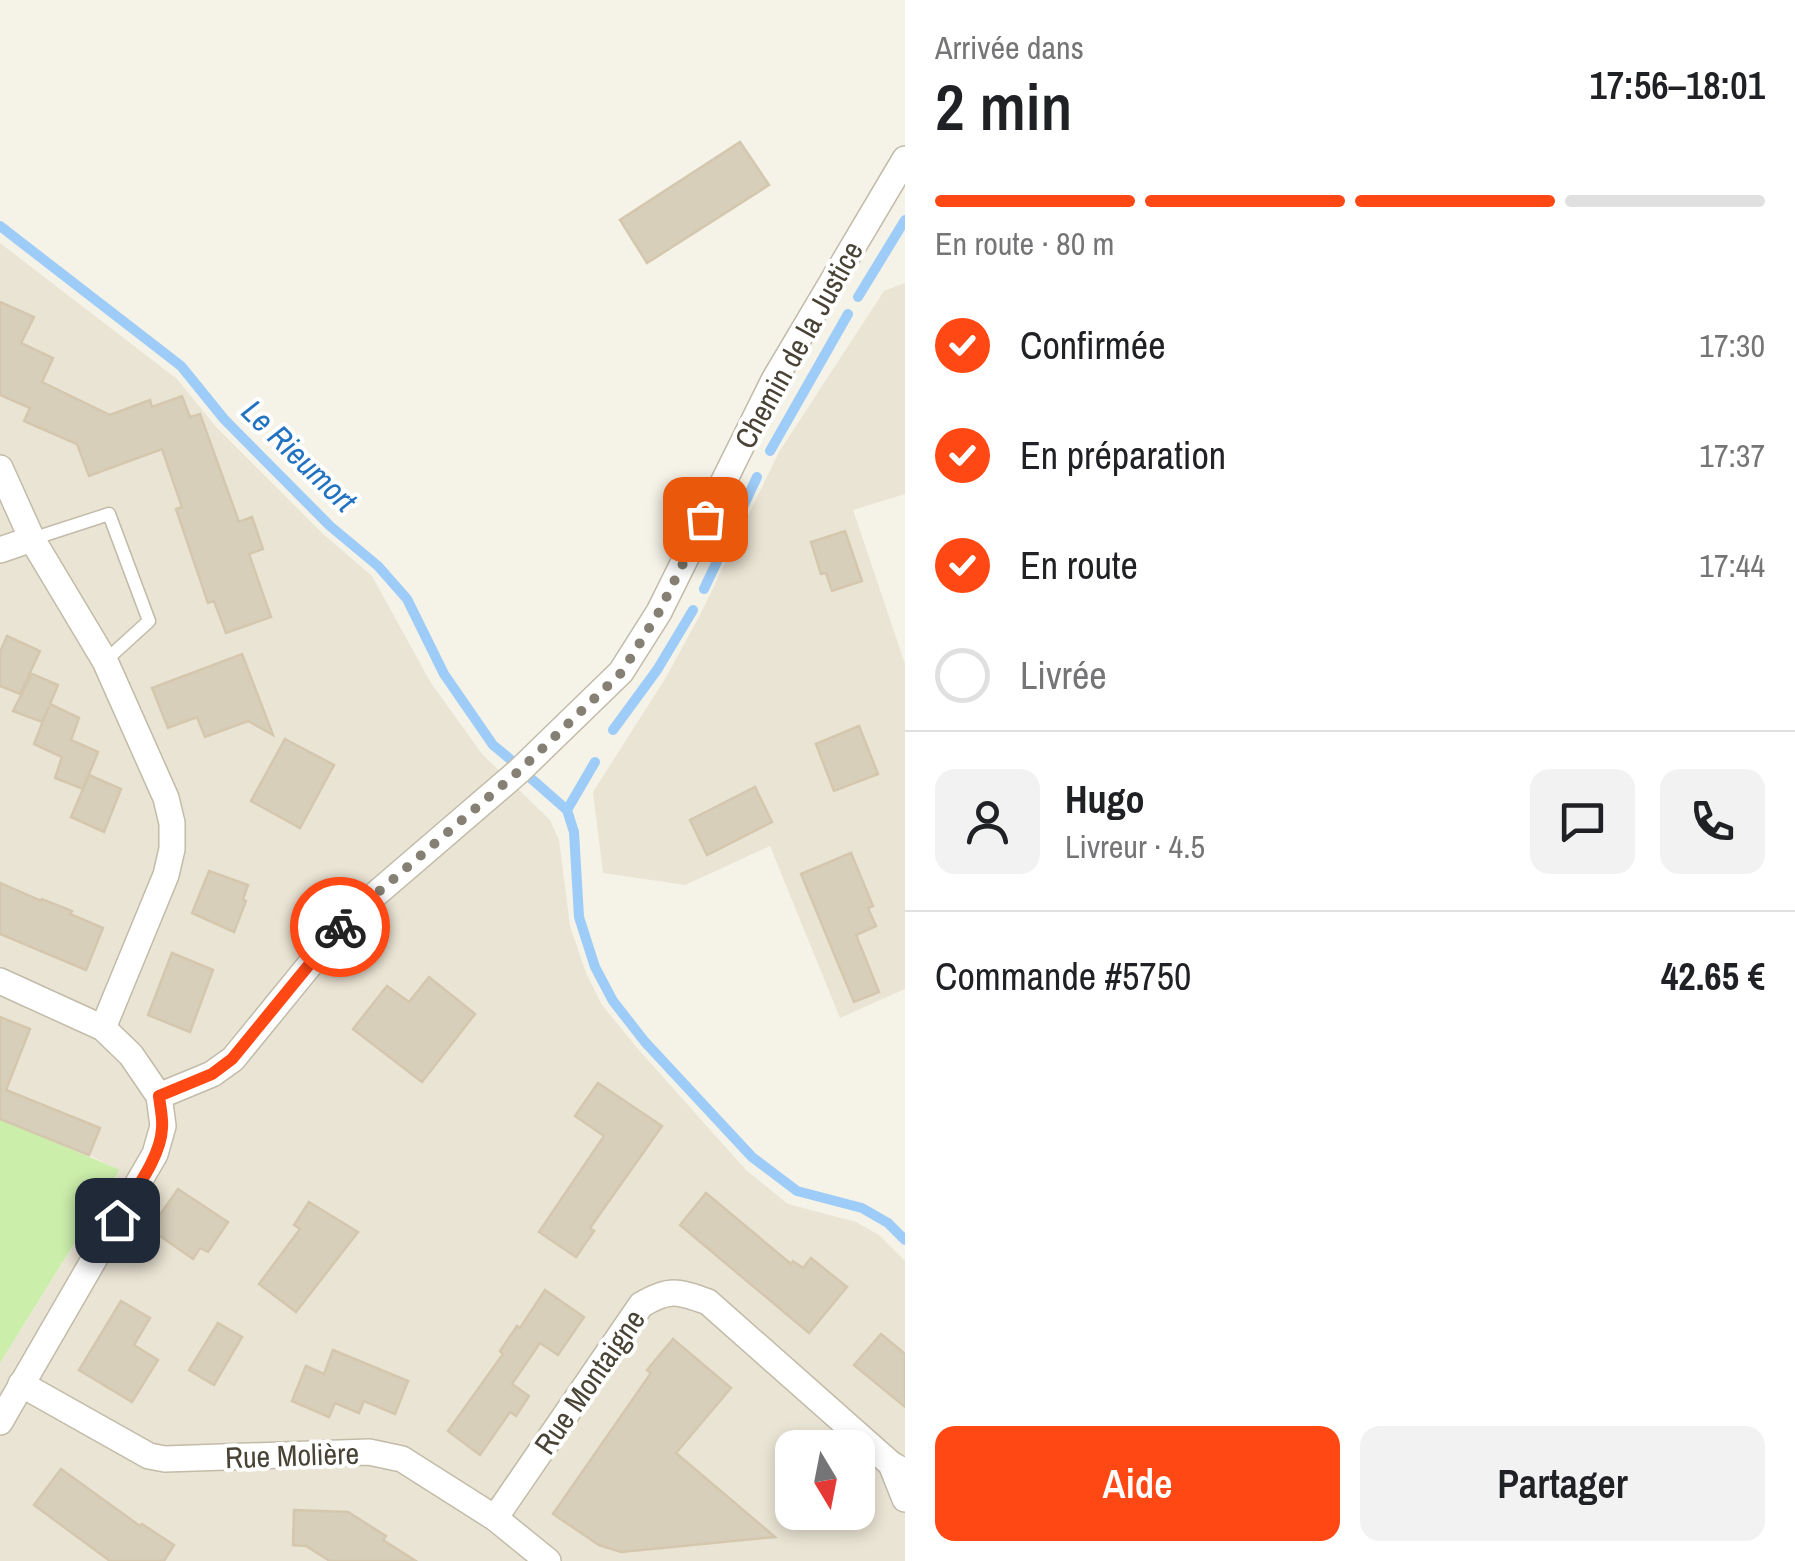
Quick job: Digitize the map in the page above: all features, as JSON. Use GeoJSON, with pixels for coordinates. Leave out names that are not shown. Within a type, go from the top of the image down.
{"type":"FeatureCollection","features":[{"type":"Feature","properties":{"kind":"street","name":"Chemin de la Justice"},"geometry":{"type":"LineString","coordinates":[[159,1096],[212,1074],[232,1059],[348,918],[519,771],[622,672],[659,612],[774,380],[905,158]]}},
{"type":"Feature","properties":{"kind":"street"},"geometry":{"type":"LineString","coordinates":[[0,468],[32,539],[105,661],[166,798],[172,824],[166,875],[103,1028]]}},
{"type":"Feature","properties":{"kind":"street"},"geometry":{"type":"LineString","coordinates":[[0,550],[32,539]]}},
{"type":"Feature","properties":{"kind":"street"},"geometry":{"type":"LineString","coordinates":[[0,981],[103,1028],[148,1076],[159,1096],[163,1126],[155,1154],[0,1422]]}},
{"type":"Feature","properties":{"kind":"street","name":"Rue Montaigne"},"geometry":{"type":"LineString","coordinates":[[495,1518],[632,1316],[658,1295],[678,1291],[708,1302],[898,1468],[905,1500]]}},
{"type":"Feature","properties":{"kind":"street","name":"Rue Molière"},"geometry":{"type":"LineString","coordinates":[[21,1384],[149,1456],[165,1459],[369,1452],[402,1459],[495,1518],[548,1561]]}},
{"type":"Feature","properties":{"kind":"lane"},"geometry":{"type":"LineString","coordinates":[[32,539],[109,514],[149,622],[105,661]]}},
{"type":"Feature","properties":{"kind":"shaded area"},"geometry":{"type":"Polygon","coordinates":[[[0,243],[177,379],[217,428],[323,534],[372,576],[431,683],[482,754],[550,820],[559,840],[570,926],[586,973],[602,1005],[638,1049],[746,1170],[788,1204],[856,1222],[879,1235],[905,1261],[905,1561],[0,1561],[0,1363],[120,1171],[0,1119],[0,243]]]}},
{"type":"Feature","properties":{"kind":"shaded area"},"geometry":{"type":"Polygon","coordinates":[[[905,283],[905,494],[853,510],[905,664],[905,989],[840,1018],[770,846],[685,885],[603,873],[593,792],[665,679],[779,452],[884,291],[905,283]]]}},
{"type":"Feature","properties":{"kind":"green space"},"geometry":{"type":"Polygon","coordinates":[[[0,1119],[120,1170],[0,1363],[0,1119]]]}},
{"type":"Feature","properties":{"kind":"building"},"geometry":{"type":"Polygon","coordinates":[[[740,142],[769,185],[647,263],[620,220],[740,142]]]}},
{"type":"Feature","properties":{"kind":"building"},"geometry":{"type":"Polygon","coordinates":[[[0,302],[34,317],[21,343],[53,358],[42,382],[110,415],[150,400],[152,407],[182,396],[190,417],[200,414],[239,522],[252,517],[263,549],[249,554],[271,617],[226,633],[214,601],[208,603],[176,509],[182,507],[162,449],[89,476],[77,444],[24,421],[30,408],[0,395],[0,302]]]}},
{"type":"Feature","properties":{"kind":"building"},"geometry":{"type":"Polygon","coordinates":[[[845,531],[862,581],[832,591],[826,573],[821,574],[811,542],[845,531]]]}},
{"type":"Feature","properties":{"kind":"building"},"geometry":{"type":"Polygon","coordinates":[[[7,636],[40,651],[20,694],[0,686],[0,652],[7,636]]]}},
{"type":"Feature","properties":{"kind":"building"},"geometry":{"type":"Polygon","coordinates":[[[242,654],[273,735],[248,721],[205,737],[197,717],[168,728],[152,688],[242,654]]]}},
{"type":"Feature","properties":{"kind":"building"},"geometry":{"type":"Polygon","coordinates":[[[32,674],[58,685],[50,704],[79,718],[71,740],[98,752],[83,789],[55,778],[62,757],[34,744],[49,706],[42,722],[13,711],[32,674]]]}},
{"type":"Feature","properties":{"kind":"building"},"geometry":{"type":"Polygon","coordinates":[[[859,726],[878,774],[834,791],[816,744],[859,726]]]}},
{"type":"Feature","properties":{"kind":"building"},"geometry":{"type":"Polygon","coordinates":[[[285,739],[334,765],[300,828],[251,801],[285,739]]]}},
{"type":"Feature","properties":{"kind":"building"},"geometry":{"type":"Polygon","coordinates":[[[89,775],[121,789],[104,832],[71,817],[89,775]]]}},
{"type":"Feature","properties":{"kind":"building"},"geometry":{"type":"Polygon","coordinates":[[[755,787],[772,822],[707,855],[690,820],[755,787]]]}},
{"type":"Feature","properties":{"kind":"building"},"geometry":{"type":"Polygon","coordinates":[[[851,853],[873,906],[868,908],[876,926],[856,935],[879,992],[854,1002],[801,874],[851,853]]]}},
{"type":"Feature","properties":{"kind":"building"},"geometry":{"type":"Polygon","coordinates":[[[209,871],[248,885],[234,932],[192,913],[209,871]]]}},
{"type":"Feature","properties":{"kind":"building"},"geometry":{"type":"Polygon","coordinates":[[[0,883],[72,911],[70,914],[103,928],[86,970],[0,934],[0,883]]]}},
{"type":"Feature","properties":{"kind":"building"},"geometry":{"type":"Polygon","coordinates":[[[172,953],[213,970],[190,1032],[148,1015],[172,953]]]}},
{"type":"Feature","properties":{"kind":"building"},"geometry":{"type":"Polygon","coordinates":[[[429,977],[475,1014],[422,1082],[353,1029],[387,986],[409,1002],[429,977]]]}},
{"type":"Feature","properties":{"kind":"building"},"geometry":{"type":"Polygon","coordinates":[[[0,1017],[30,1029],[6,1090],[100,1128],[89,1155],[0,1119],[0,1017]]]}},
{"type":"Feature","properties":{"kind":"building"},"geometry":{"type":"Polygon","coordinates":[[[598,1083],[662,1126],[590,1228],[594,1231],[576,1257],[539,1232],[604,1136],[575,1116],[598,1083]]]}},
{"type":"Feature","properties":{"kind":"building"},"geometry":{"type":"Polygon","coordinates":[[[178,1189],[228,1222],[208,1252],[200,1248],[193,1259],[150,1229],[178,1189]]]}},
{"type":"Feature","properties":{"kind":"building"},"geometry":{"type":"Polygon","coordinates":[[[706,1193],[791,1264],[793,1261],[803,1268],[811,1258],[847,1287],[809,1333],[680,1225],[706,1193]]]}},
{"type":"Feature","properties":{"kind":"building"},"geometry":{"type":"Polygon","coordinates":[[[309,1202],[358,1232],[296,1312],[259,1284],[300,1229],[294,1225],[309,1202]]]}},
{"type":"Feature","properties":{"kind":"building"},"geometry":{"type":"Polygon","coordinates":[[[545,1290],[584,1317],[558,1355],[540,1343],[512,1384],[529,1396],[516,1416],[510,1412],[480,1455],[448,1431],[545,1290]]]}},
{"type":"Feature","properties":{"kind":"building"},"geometry":{"type":"Polygon","coordinates":[[[121,1301],[150,1318],[134,1345],[158,1360],[132,1402],[79,1370],[121,1301]]]}},
{"type":"Feature","properties":{"kind":"building"},"geometry":{"type":"Polygon","coordinates":[[[218,1323],[242,1337],[214,1385],[189,1370],[218,1323]]]}},
{"type":"Feature","properties":{"kind":"building"},"geometry":{"type":"Polygon","coordinates":[[[881,1334],[905,1354],[905,1407],[854,1365],[881,1334]]]}},
{"type":"Feature","properties":{"kind":"building"},"geometry":{"type":"Polygon","coordinates":[[[673,1339],[731,1388],[676,1453],[775,1537],[621,1552],[599,1545],[553,1514],[651,1373],[647,1370],[673,1339]]]}},
{"type":"Feature","properties":{"kind":"building"},"geometry":{"type":"Polygon","coordinates":[[[333,1350],[408,1381],[395,1414],[364,1401],[359,1413],[335,1403],[329,1417],[292,1401],[306,1366],[324,1374],[333,1350]]]}},
{"type":"Feature","properties":{"kind":"building"},"geometry":{"type":"Polygon","coordinates":[[[61,1469],[140,1526],[174,1545],[164,1561],[110,1561],[34,1505],[61,1469]]]}},
{"type":"Feature","properties":{"kind":"building"},"geometry":{"type":"Polygon","coordinates":[[[294,1510],[348,1512],[416,1561],[330,1561],[306,1546],[293,1545],[294,1510]]]}},
{"type":"Feature","properties":{"kind":"waterway"},"geometry":{"type":"LineString","coordinates":[[858,297],[905,220]]}},
{"type":"Feature","properties":{"kind":"waterway","name":"Le Rieumort"},"geometry":{"type":"LineString","coordinates":[[0,226],[181,366],[224,419],[330,526],[378,566],[407,599],[444,674],[493,745],[516,764]]}},
{"type":"Feature","properties":{"kind":"waterway"},"geometry":{"type":"LineString","coordinates":[[770,451],[848,314]]}},
{"type":"Feature","properties":{"kind":"waterway"},"geometry":{"type":"LineString","coordinates":[[704,589],[757,477]]}},
{"type":"Feature","properties":{"kind":"waterway"},"geometry":{"type":"LineString","coordinates":[[613,730],[657,670],[693,610]]}},
{"type":"Feature","properties":{"kind":"waterway"},"geometry":{"type":"LineString","coordinates":[[567,810],[595,762]]}},
{"type":"Feature","properties":{"kind":"waterway","name":"Le Rieumort"},"geometry":{"type":"LineString","coordinates":[[526,774],[567,810],[574,832],[579,917],[595,967],[613,1001],[645,1042],[752,1157],[797,1191],[862,1208],[888,1223],[905,1240]]}},
{"type":"Feature","properties":{"kind":"way so far"},"geometry":{"type":"LineString","coordinates":[[340,927],[519,771],[622,672],[659,612],[705,519]]}},
{"type":"Feature","properties":{"kind":"route"},"geometry":{"type":"LineString","coordinates":[[117,1220],[160,1142],[163,1126],[159,1096],[212,1074],[232,1059],[340,927]]}}]}
